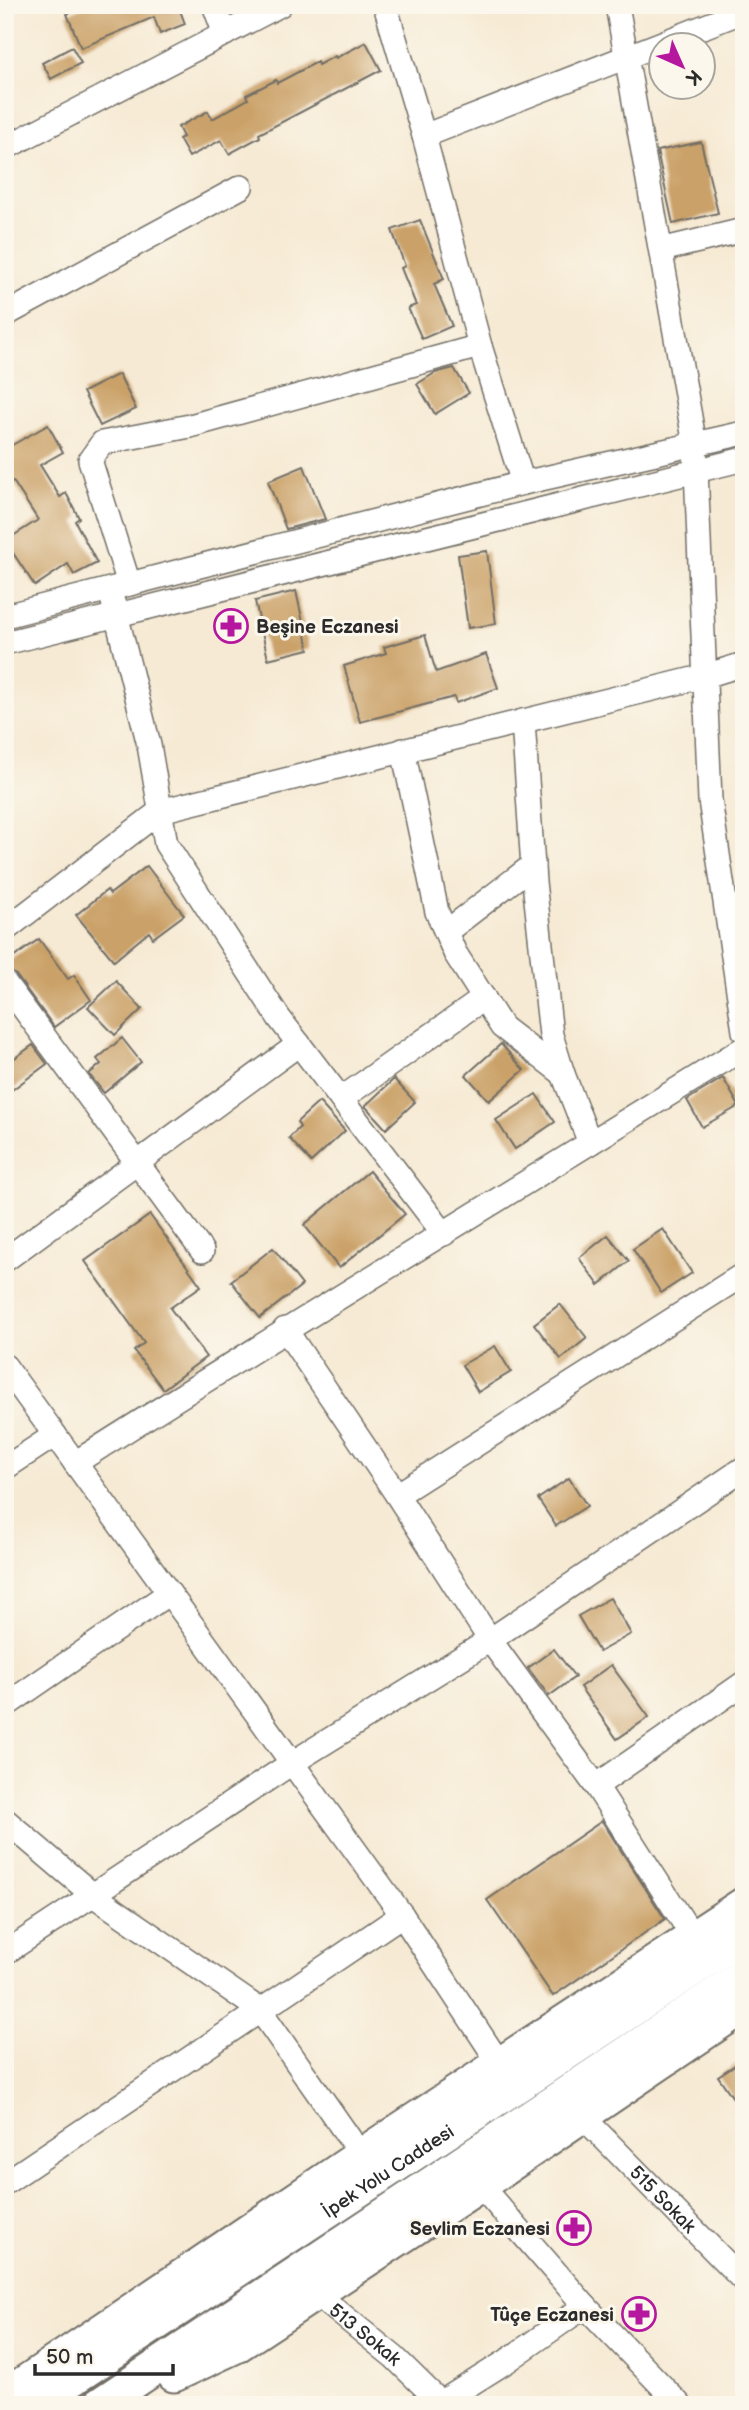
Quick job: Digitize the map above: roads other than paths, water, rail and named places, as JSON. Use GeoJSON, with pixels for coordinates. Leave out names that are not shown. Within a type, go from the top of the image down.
{"type":"FeatureCollection","features":[{"type":"Feature","properties":{"kind":"highway"},"geometry":{"type":"LineString","coordinates":[[5,2396],[363,2154],[744,1904]]}},
{"type":"Feature","properties":{"kind":"highway","name":"İpek Yolu Caddesi"},"geometry":{"type":"LineString","coordinates":[[33,2405],[744,1936]]}},
{"type":"Feature","properties":{"kind":"highway","name":"İpek Yolu Caddesi"},"geometry":{"type":"LineString","coordinates":[[99,2405],[744,1975]]}},
{"type":"Feature","properties":{"kind":"highway"},"geometry":{"type":"LineString","coordinates":[[111,2405],[236,2346],[744,2006]]}},
{"type":"Feature","properties":{"kind":"street"},"geometry":{"type":"LineString","coordinates":[[214,5],[225,34]]}},
{"type":"Feature","properties":{"kind":"street"},"geometry":{"type":"LineString","coordinates":[[5,148],[280,5]]}},
{"type":"Feature","properties":{"kind":"street"},"geometry":{"type":"LineString","coordinates":[[386,5],[480,346],[523,483]]}},
{"type":"Feature","properties":{"kind":"street"},"geometry":{"type":"LineString","coordinates":[[617,5],[695,445],[710,800],[744,1031]]}},
{"type":"Feature","properties":{"kind":"street"},"geometry":{"type":"LineString","coordinates":[[424,136],[744,11]]}},
{"type":"Feature","properties":{"kind":"street"},"geometry":{"type":"LineString","coordinates":[[5,315],[241,187]]}},
{"type":"Feature","properties":{"kind":"street"},"geometry":{"type":"LineString","coordinates":[[661,250],[744,230]]}},
{"type":"Feature","properties":{"kind":"street"},"geometry":{"type":"LineString","coordinates":[[444,1234],[279,1017],[166,844],[149,745],[116,615],[119,586],[90,460],[102,443],[190,426],[480,346]]}},
{"type":"Feature","properties":{"kind":"street"},"geometry":{"type":"LineString","coordinates":[[5,616],[523,483],[744,433]]}},
{"type":"Feature","properties":{"kind":"street"},"geometry":{"type":"LineString","coordinates":[[5,643],[744,459]]}},
{"type":"Feature","properties":{"kind":"street"},"geometry":{"type":"LineString","coordinates":[[5,930],[160,811],[705,676],[744,664]]}},
{"type":"Feature","properties":{"kind":"street"},"geometry":{"type":"LineString","coordinates":[[523,721],[533,865],[551,1035],[590,1143]]}},
{"type":"Feature","properties":{"kind":"street"},"geometry":{"type":"LineString","coordinates":[[403,750],[437,912],[455,953],[502,1027],[563,1073]]}},
{"type":"Feature","properties":{"kind":"street"},"geometry":{"type":"LineString","coordinates":[[446,932],[533,865]]}},
{"type":"Feature","properties":{"kind":"street"},"geometry":{"type":"LineString","coordinates":[[5,983],[202,1251]]}},
{"type":"Feature","properties":{"kind":"street"},"geometry":{"type":"LineString","coordinates":[[341,1099],[484,998]]}},
{"type":"Feature","properties":{"kind":"street"},"geometry":{"type":"LineString","coordinates":[[5,1260],[299,1044]]}},
{"type":"Feature","properties":{"kind":"street"},"geometry":{"type":"LineString","coordinates":[[75,1462],[285,1329],[744,1048]]}},
{"type":"Feature","properties":{"kind":"street"},"geometry":{"type":"LineString","coordinates":[[397,1495],[744,1274]]}},
{"type":"Feature","properties":{"kind":"street"},"geometry":{"type":"LineString","coordinates":[[285,1329],[397,1495],[490,1640],[596,1786],[694,1937]]}},
{"type":"Feature","properties":{"kind":"street"},"geometry":{"type":"LineString","coordinates":[[5,1366],[402,1914],[492,2052]]}},
{"type":"Feature","properties":{"kind":"street"},"geometry":{"type":"LineString","coordinates":[[5,1468],[55,1435]]}},
{"type":"Feature","properties":{"kind":"street"},"geometry":{"type":"LineString","coordinates":[[5,1954],[292,1762],[490,1640],[744,1468]]}},
{"type":"Feature","properties":{"kind":"street"},"geometry":{"type":"LineString","coordinates":[[5,1706],[169,1593]]}},
{"type":"Feature","properties":{"kind":"street"},"geometry":{"type":"LineString","coordinates":[[596,1786],[744,1683]]}},
{"type":"Feature","properties":{"kind":"street"},"geometry":{"type":"LineString","coordinates":[[5,1820],[93,1895],[260,2010],[350,2139]]}},
{"type":"Feature","properties":{"kind":"street"},"geometry":{"type":"LineString","coordinates":[[5,2183],[402,1914]]}},
{"type":"Feature","properties":{"kind":"street","name":"515 Sokak"},"geometry":{"type":"LineString","coordinates":[[582,2116],[734,2258],[744,2281]]}},
{"type":"Feature","properties":{"kind":"street"},"geometry":{"type":"LineString","coordinates":[[480,2185],[585,2306],[680,2405]]}},
{"type":"Feature","properties":{"kind":"street","name":"513 Sokak"},"geometry":{"type":"LineString","coordinates":[[316,2293],[394,2357],[440,2404]]}},
{"type":"Feature","properties":{"kind":"street"},"geometry":{"type":"LineString","coordinates":[[440,2404],[585,2306]]}},
{"type":"Feature","properties":{"kind":"place","name":"Beşine Eczanesi"},"geometry":{"type":"Point","coordinates":[231,626]}},
{"type":"Feature","properties":{"kind":"place","name":"Sevlim Eczanesi"},"geometry":{"type":"Point","coordinates":[574,2228]}},
{"type":"Feature","properties":{"kind":"place","name":"Tûçe Eczanesi"},"geometry":{"type":"Point","coordinates":[639,2314]}}]}
